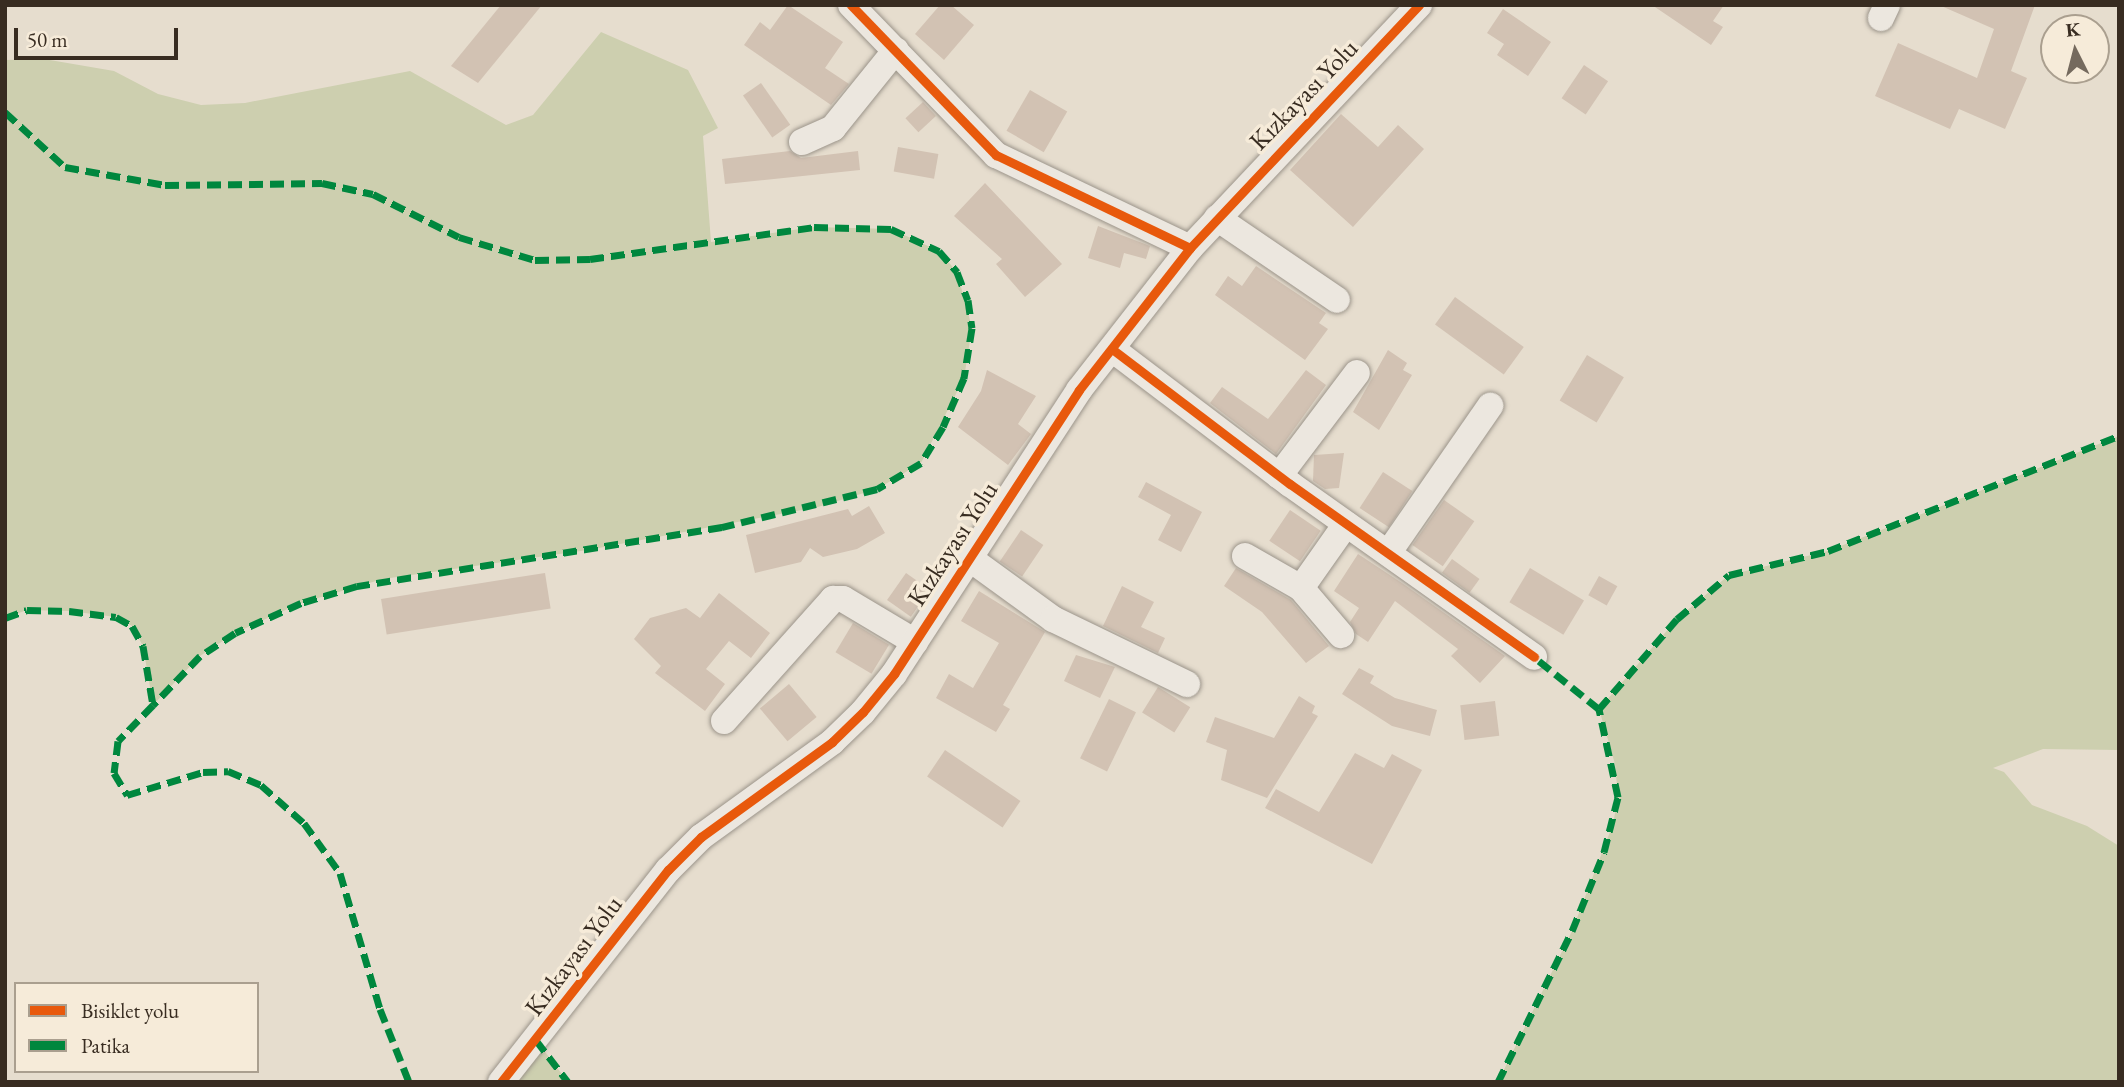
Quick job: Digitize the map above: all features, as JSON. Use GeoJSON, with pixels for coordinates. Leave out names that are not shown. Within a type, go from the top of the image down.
{"type":"FeatureCollection","features":[{"type":"Feature","properties":{"kind":"street"},"geometry":{"type":"LineString","coordinates":[[850,5],[996,155],[1190,248]]}},
{"type":"Feature","properties":{"kind":"street","name":"Kızkayası Yolu"},"geometry":{"type":"LineString","coordinates":[[501,1082],[668,870],[739,807],[832,742],[863,712],[915,642],[1112,349],[1190,248],[1419,5]]}},
{"type":"Feature","properties":{"kind":"street"},"geometry":{"type":"LineString","coordinates":[[802,142],[832,128],[896,50]]}},
{"type":"Feature","properties":{"kind":"street"},"geometry":{"type":"LineString","coordinates":[[1217,218],[1337,300]]}},
{"type":"Feature","properties":{"kind":"street"},"geometry":{"type":"LineString","coordinates":[[1112,349],[1279,476],[1534,657]]}},
{"type":"Feature","properties":{"kind":"street"},"geometry":{"type":"LineString","coordinates":[[1279,476],[1357,373]]}},
{"type":"Feature","properties":{"kind":"street"},"geometry":{"type":"LineString","coordinates":[[1389,552],[1490,406]]}},
{"type":"Feature","properties":{"kind":"street"},"geometry":{"type":"LineString","coordinates":[[1301,588],[1346,524]]}},
{"type":"Feature","properties":{"kind":"street"},"geometry":{"type":"LineString","coordinates":[[1245,556],[1301,588],[1341,635]]}},
{"type":"Feature","properties":{"kind":"street"},"geometry":{"type":"LineString","coordinates":[[969,558],[1053,619],[1187,684]]}},
{"type":"Feature","properties":{"kind":"street"},"geometry":{"type":"LineString","coordinates":[[724,721],[833,599],[843,599],[915,642]]}},
{"type":"Feature","properties":{"kind":"green space"},"geometry":{"type":"Polygon","coordinates":[[[601,32],[688,70],[718,128],[703,136],[711,242],[814,227],[891,229],[939,251],[957,272],[972,328],[964,378],[921,463],[877,489],[818,507],[588,550],[383,579],[301,603],[235,633],[200,656],[153,705],[143,646],[132,626],[116,617],[69,611],[27,610],[5,618],[5,60],[44,59],[114,71],[158,94],[201,105],[245,103],[410,71],[506,125],[533,115],[601,32]]]}},
{"type":"Feature","properties":{"kind":"green space"},"geometry":{"type":"Polygon","coordinates":[[[2119,436],[2119,750],[2043,749],[1993,768],[2004,772],[2032,805],[2087,826],[2119,846],[2119,1082],[1498,1082],[1572,931],[1613,824],[1618,797],[1615,764],[1599,709],[1677,619],[1729,575],[1828,551],[2119,436]]]}},
{"type":"Feature","properties":{"kind":"green space"},"geometry":{"type":"Polygon","coordinates":[[[536,1040],[568,1082],[501,1082],[536,1040]]]}},
{"type":"Feature","properties":{"kind":"building"},"geometry":{"type":"Polygon","coordinates":[[[501,5],[542,5],[478,83],[451,66],[501,5]]]}},
{"type":"Feature","properties":{"kind":"building"},"geometry":{"type":"Polygon","coordinates":[[[788,5],[843,42],[825,68],[849,84],[831,105],[744,45],[760,22],[770,30],[788,5]]]}},
{"type":"Feature","properties":{"kind":"building"},"geometry":{"type":"Polygon","coordinates":[[[940,5],[951,5],[974,25],[944,60],[915,34],[940,5]]]}},
{"type":"Feature","properties":{"kind":"building"},"geometry":{"type":"Polygon","coordinates":[[[1652,5],[1724,5],[1713,21],[1723,27],[1711,45],[1652,5]]]}},
{"type":"Feature","properties":{"kind":"building"},"geometry":{"type":"Polygon","coordinates":[[[1939,5],[2035,5],[2011,71],[2027,78],[2005,129],[1959,109],[1950,129],[1875,96],[1898,43],[1977,78],[1994,29],[1939,5]]]}},
{"type":"Feature","properties":{"kind":"building"},"geometry":{"type":"Polygon","coordinates":[[[1503,9],[1551,42],[1528,76],[1497,55],[1504,44],[1487,33],[1503,9]]]}},
{"type":"Feature","properties":{"kind":"building"},"geometry":{"type":"Polygon","coordinates":[[[1584,65],[1608,81],[1586,114],[1562,98],[1584,65]]]}},
{"type":"Feature","properties":{"kind":"building"},"geometry":{"type":"Polygon","coordinates":[[[761,83],[790,125],[772,137],[743,96],[761,83]]]}},
{"type":"Feature","properties":{"kind":"building"},"geometry":{"type":"Polygon","coordinates":[[[1030,90],[1067,112],[1044,152],[1006,131],[1030,90]]]}},
{"type":"Feature","properties":{"kind":"building"},"geometry":{"type":"Polygon","coordinates":[[[923,102],[936,116],[918,132],[905,118],[923,102]]]}},
{"type":"Feature","properties":{"kind":"building"},"geometry":{"type":"Polygon","coordinates":[[[1341,114],[1378,147],[1398,125],[1424,149],[1353,227],[1290,170],[1341,114]]]}},
{"type":"Feature","properties":{"kind":"building"},"geometry":{"type":"Polygon","coordinates":[[[898,147],[938,154],[934,179],[894,172],[898,147]]]}},
{"type":"Feature","properties":{"kind":"building"},"geometry":{"type":"Polygon","coordinates":[[[790,151],[801,158],[858,151],[860,170],[725,184],[722,159],[790,151]]]}},
{"type":"Feature","properties":{"kind":"building"},"geometry":{"type":"Polygon","coordinates":[[[985,183],[1062,264],[1025,297],[996,264],[1002,259],[954,216],[985,183]]]}},
{"type":"Feature","properties":{"kind":"building"},"geometry":{"type":"Polygon","coordinates":[[[1098,226],[1150,246],[1146,259],[1124,253],[1120,268],[1088,258],[1098,226]]]}},
{"type":"Feature","properties":{"kind":"building"},"geometry":{"type":"Polygon","coordinates":[[[1256,266],[1326,313],[1319,323],[1328,329],[1305,360],[1215,295],[1228,276],[1242,286],[1256,266]]]}},
{"type":"Feature","properties":{"kind":"building"},"geometry":{"type":"Polygon","coordinates":[[[1455,297],[1524,347],[1504,374],[1435,325],[1455,297]]]}},
{"type":"Feature","properties":{"kind":"building"},"geometry":{"type":"Polygon","coordinates":[[[1388,350],[1407,363],[1403,370],[1412,375],[1379,430],[1353,412],[1388,350]]]}},
{"type":"Feature","properties":{"kind":"building"},"geometry":{"type":"Polygon","coordinates":[[[1587,355],[1624,377],[1597,423],[1560,400],[1587,355]]]}},
{"type":"Feature","properties":{"kind":"building"},"geometry":{"type":"Polygon","coordinates":[[[987,370],[1036,396],[1018,424],[1031,434],[1008,465],[958,427],[981,391],[987,370]]]}},
{"type":"Feature","properties":{"kind":"building"},"geometry":{"type":"Polygon","coordinates":[[[1306,370],[1326,385],[1276,454],[1210,403],[1222,387],[1268,419],[1306,370]]]}},
{"type":"Feature","properties":{"kind":"building"},"geometry":{"type":"Polygon","coordinates":[[[1344,453],[1339,488],[1325,489],[1313,481],[1314,455],[1344,453]]]}},
{"type":"Feature","properties":{"kind":"building"},"geometry":{"type":"Polygon","coordinates":[[[1383,472],[1412,491],[1389,527],[1360,508],[1383,472]]]}},
{"type":"Feature","properties":{"kind":"building"},"geometry":{"type":"Polygon","coordinates":[[[1146,482],[1202,512],[1181,552],[1158,540],[1171,515],[1138,497],[1146,482]]]}},
{"type":"Feature","properties":{"kind":"building"},"geometry":{"type":"Polygon","coordinates":[[[1444,500],[1474,521],[1443,566],[1412,545],[1444,500]]]}},
{"type":"Feature","properties":{"kind":"building"},"geometry":{"type":"Polygon","coordinates":[[[869,506],[885,533],[857,549],[823,557],[810,548],[801,562],[755,573],[746,535],[848,509],[852,516],[869,506]]]}},
{"type":"Feature","properties":{"kind":"building"},"geometry":{"type":"Polygon","coordinates":[[[1290,510],[1321,531],[1300,561],[1269,541],[1290,510]]]}},
{"type":"Feature","properties":{"kind":"building"},"geometry":{"type":"Polygon","coordinates":[[[1021,530],[1043,545],[1022,577],[1000,562],[1021,530]]]}},
{"type":"Feature","properties":{"kind":"building"},"geometry":{"type":"Polygon","coordinates":[[[1358,554],[1505,656],[1480,683],[1451,656],[1458,649],[1395,601],[1368,642],[1356,634],[1350,622],[1359,608],[1334,591],[1358,554]]]}},
{"type":"Feature","properties":{"kind":"building"},"geometry":{"type":"Polygon","coordinates":[[[1452,559],[1480,579],[1470,593],[1442,573],[1452,559]]]}},
{"type":"Feature","properties":{"kind":"building"},"geometry":{"type":"Polygon","coordinates":[[[1236,568],[1291,600],[1329,646],[1306,663],[1262,612],[1224,586],[1236,568]]]}},
{"type":"Feature","properties":{"kind":"building"},"geometry":{"type":"Polygon","coordinates":[[[1530,568],[1584,600],[1563,635],[1509,602],[1530,568]]]}},
{"type":"Feature","properties":{"kind":"building"},"geometry":{"type":"Polygon","coordinates":[[[545,573],[551,609],[387,635],[381,599],[545,573]]]}},
{"type":"Feature","properties":{"kind":"building"},"geometry":{"type":"Polygon","coordinates":[[[906,573],[930,590],[911,617],[887,600],[906,573]]]}},
{"type":"Feature","properties":{"kind":"building"},"geometry":{"type":"Polygon","coordinates":[[[1599,576],[1617,586],[1607,605],[1588,595],[1599,576]]]}},
{"type":"Feature","properties":{"kind":"building"},"geometry":{"type":"Polygon","coordinates":[[[1122,586],[1154,602],[1141,627],[1165,638],[1158,653],[1103,626],[1122,586]]]}},
{"type":"Feature","properties":{"kind":"building"},"geometry":{"type":"Polygon","coordinates":[[[979,591],[1045,632],[1003,705],[1010,709],[996,732],[936,698],[949,674],[973,688],[999,643],[961,621],[979,591]]]}},
{"type":"Feature","properties":{"kind":"building"},"geometry":{"type":"Polygon","coordinates":[[[719,593],[770,633],[751,658],[729,641],[706,669],[725,684],[705,711],[655,673],[661,666],[634,639],[650,618],[686,608],[700,618],[719,593]]]}},
{"type":"Feature","properties":{"kind":"building"},"geometry":{"type":"Polygon","coordinates":[[[853,623],[889,645],[871,674],[835,652],[853,623]]]}},
{"type":"Feature","properties":{"kind":"building"},"geometry":{"type":"Polygon","coordinates":[[[1076,655],[1115,667],[1100,698],[1064,681],[1076,655]]]}},
{"type":"Feature","properties":{"kind":"building"},"geometry":{"type":"Polygon","coordinates":[[[1359,668],[1374,676],[1370,683],[1395,698],[1437,710],[1430,736],[1392,726],[1342,694],[1359,668]]]}},
{"type":"Feature","properties":{"kind":"building"},"geometry":{"type":"Polygon","coordinates":[[[789,684],[817,717],[788,741],[760,708],[789,684]]]}},
{"type":"Feature","properties":{"kind":"building"},"geometry":{"type":"Polygon","coordinates":[[[1158,687],[1190,707],[1174,733],[1142,712],[1158,687]]]}},
{"type":"Feature","properties":{"kind":"building"},"geometry":{"type":"Polygon","coordinates":[[[1299,696],[1315,706],[1312,713],[1318,716],[1267,798],[1221,780],[1227,750],[1206,742],[1215,717],[1274,738],[1299,696]]]}},
{"type":"Feature","properties":{"kind":"building"},"geometry":{"type":"Polygon","coordinates":[[[1109,699],[1136,712],[1107,771],[1080,758],[1109,699]]]}},
{"type":"Feature","properties":{"kind":"building"},"geometry":{"type":"Polygon","coordinates":[[[1495,701],[1499,736],[1465,740],[1460,705],[1495,701]]]}},
{"type":"Feature","properties":{"kind":"building"},"geometry":{"type":"Polygon","coordinates":[[[945,750],[1020,801],[1003,827],[927,777],[945,750]]]}},
{"type":"Feature","properties":{"kind":"building"},"geometry":{"type":"Polygon","coordinates":[[[1355,753],[1384,768],[1392,754],[1422,770],[1372,864],[1265,808],[1276,789],[1319,812],[1355,753]]]}},
{"type":"Feature","properties":{"kind":"marked path"},"geometry":{"type":"LineString","coordinates":[[5,112],[65,167],[165,185],[322,183],[373,194],[459,237],[535,260],[590,259],[814,227],[891,229],[939,251],[957,272],[968,300],[972,328],[964,378],[943,427],[921,463],[877,489],[722,527],[357,586],[301,603],[235,633],[200,656],[153,705]]}},
{"type":"Feature","properties":{"kind":"marked path"},"geometry":{"type":"LineString","coordinates":[[1599,709],[1677,619],[1729,575],[1828,551],[2119,436]]}},
{"type":"Feature","properties":{"kind":"marked path"},"geometry":{"type":"LineString","coordinates":[[5,618],[27,610],[69,611],[116,617],[132,626],[143,646],[153,705],[118,741],[114,773],[127,795],[203,772],[228,771],[261,785],[304,823],[340,873],[380,1009],[409,1082]]}},
{"type":"Feature","properties":{"kind":"marked path"},"geometry":{"type":"LineString","coordinates":[[1498,1082],[1572,931],[1604,852],[1618,797],[1599,709],[1534,657]]}},
{"type":"Feature","properties":{"kind":"marked path"},"geometry":{"type":"LineString","coordinates":[[536,1040],[568,1082]]}},
{"type":"Feature","properties":{"kind":"cycle path"},"geometry":{"type":"LineString","coordinates":[[851,5],[996,155],[1190,248]]}},
{"type":"Feature","properties":{"kind":"cycle path"},"geometry":{"type":"LineString","coordinates":[[501,1082],[668,870],[701,837],[832,742],[863,712],[894,674],[1079,390],[1190,248],[1419,5]]}},
{"type":"Feature","properties":{"kind":"cycle path"},"geometry":{"type":"LineString","coordinates":[[1112,349],[1290,484],[1534,657]]}}]}
